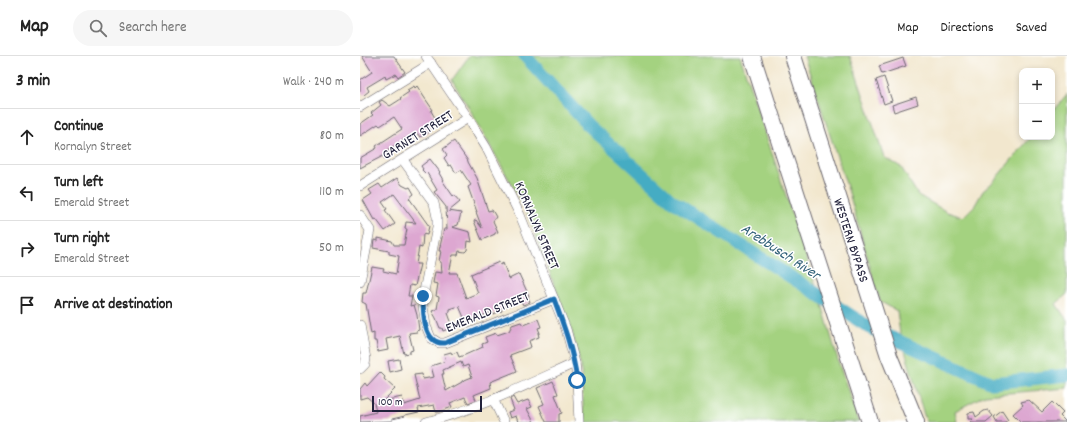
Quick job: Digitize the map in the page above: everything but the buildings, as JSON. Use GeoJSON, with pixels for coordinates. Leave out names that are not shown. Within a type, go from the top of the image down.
{"type":"FeatureCollection","features":[{"type":"Feature","properties":{"kind":"highway"},"geometry":{"type":"LineString","coordinates":[[752,56],[870,422]]}},
{"type":"Feature","properties":{"kind":"highway","name":"WESTERN BYPASS"},"geometry":{"type":"LineString","coordinates":[[793,56],[889,356],[915,419]]}},
{"type":"Feature","properties":{"kind":"street"},"geometry":{"type":"LineString","coordinates":[[360,106],[429,60]]}},
{"type":"Feature","properties":{"kind":"street","name":"KORNALYN STREET"},"geometry":{"type":"LineString","coordinates":[[429,60],[468,118],[497,168],[517,209],[566,329],[575,363],[579,422]]}},
{"type":"Feature","properties":{"kind":"street","name":"GARNET STREET"},"geometry":{"type":"LineString","coordinates":[[360,186],[468,118]]}},
{"type":"Feature","properties":{"kind":"street","name":"EMERALD STREET"},"geometry":{"type":"LineString","coordinates":[[403,160],[434,203],[436,209],[437,227],[423,296],[426,326],[431,338],[439,343],[445,343],[554,299]]}},
{"type":"Feature","properties":{"kind":"street"},"geometry":{"type":"LineString","coordinates":[[360,214],[370,230],[360,282]]}},
{"type":"Feature","properties":{"kind":"street"},"geometry":{"type":"LineString","coordinates":[[360,325],[366,359],[365,364],[360,369]]}},
{"type":"Feature","properties":{"kind":"street"},"geometry":{"type":"LineString","coordinates":[[426,422],[442,418],[493,399],[575,363]]}},
{"type":"Feature","properties":{"kind":"street"},"geometry":{"type":"LineString","coordinates":[[493,399],[504,422]]}},
{"type":"Feature","properties":{"kind":"green space"},"geometry":{"type":"Polygon","coordinates":[[[469,56],[740,56],[859,422],[584,422],[581,367],[572,332],[526,210],[452,80],[469,56]]]}},
{"type":"Feature","properties":{"kind":"green space"},"geometry":{"type":"Polygon","coordinates":[[[804,56],[850,56],[884,157],[901,167],[918,195],[947,212],[963,217],[975,205],[983,191],[992,183],[1028,140],[1055,140],[1055,108],[1067,94],[1067,294],[1056,304],[1067,320],[1067,388],[985,395],[955,411],[957,422],[927,422],[900,334],[897,311],[881,302],[878,295],[850,196],[804,56]]]}},
{"type":"Feature","properties":{"kind":"waterway","name":"Arebbusch River"},"geometry":{"type":"LineString","coordinates":[[525,56],[588,125],[672,201],[872,329],[992,383],[1067,375]]}},
{"type":"Feature","properties":{"kind":"route"},"geometry":{"type":"LineString","coordinates":[[423,296],[423,306],[428,334],[435,342],[439,343],[445,343],[554,299],[566,329],[575,363],[577,380]]}}]}
